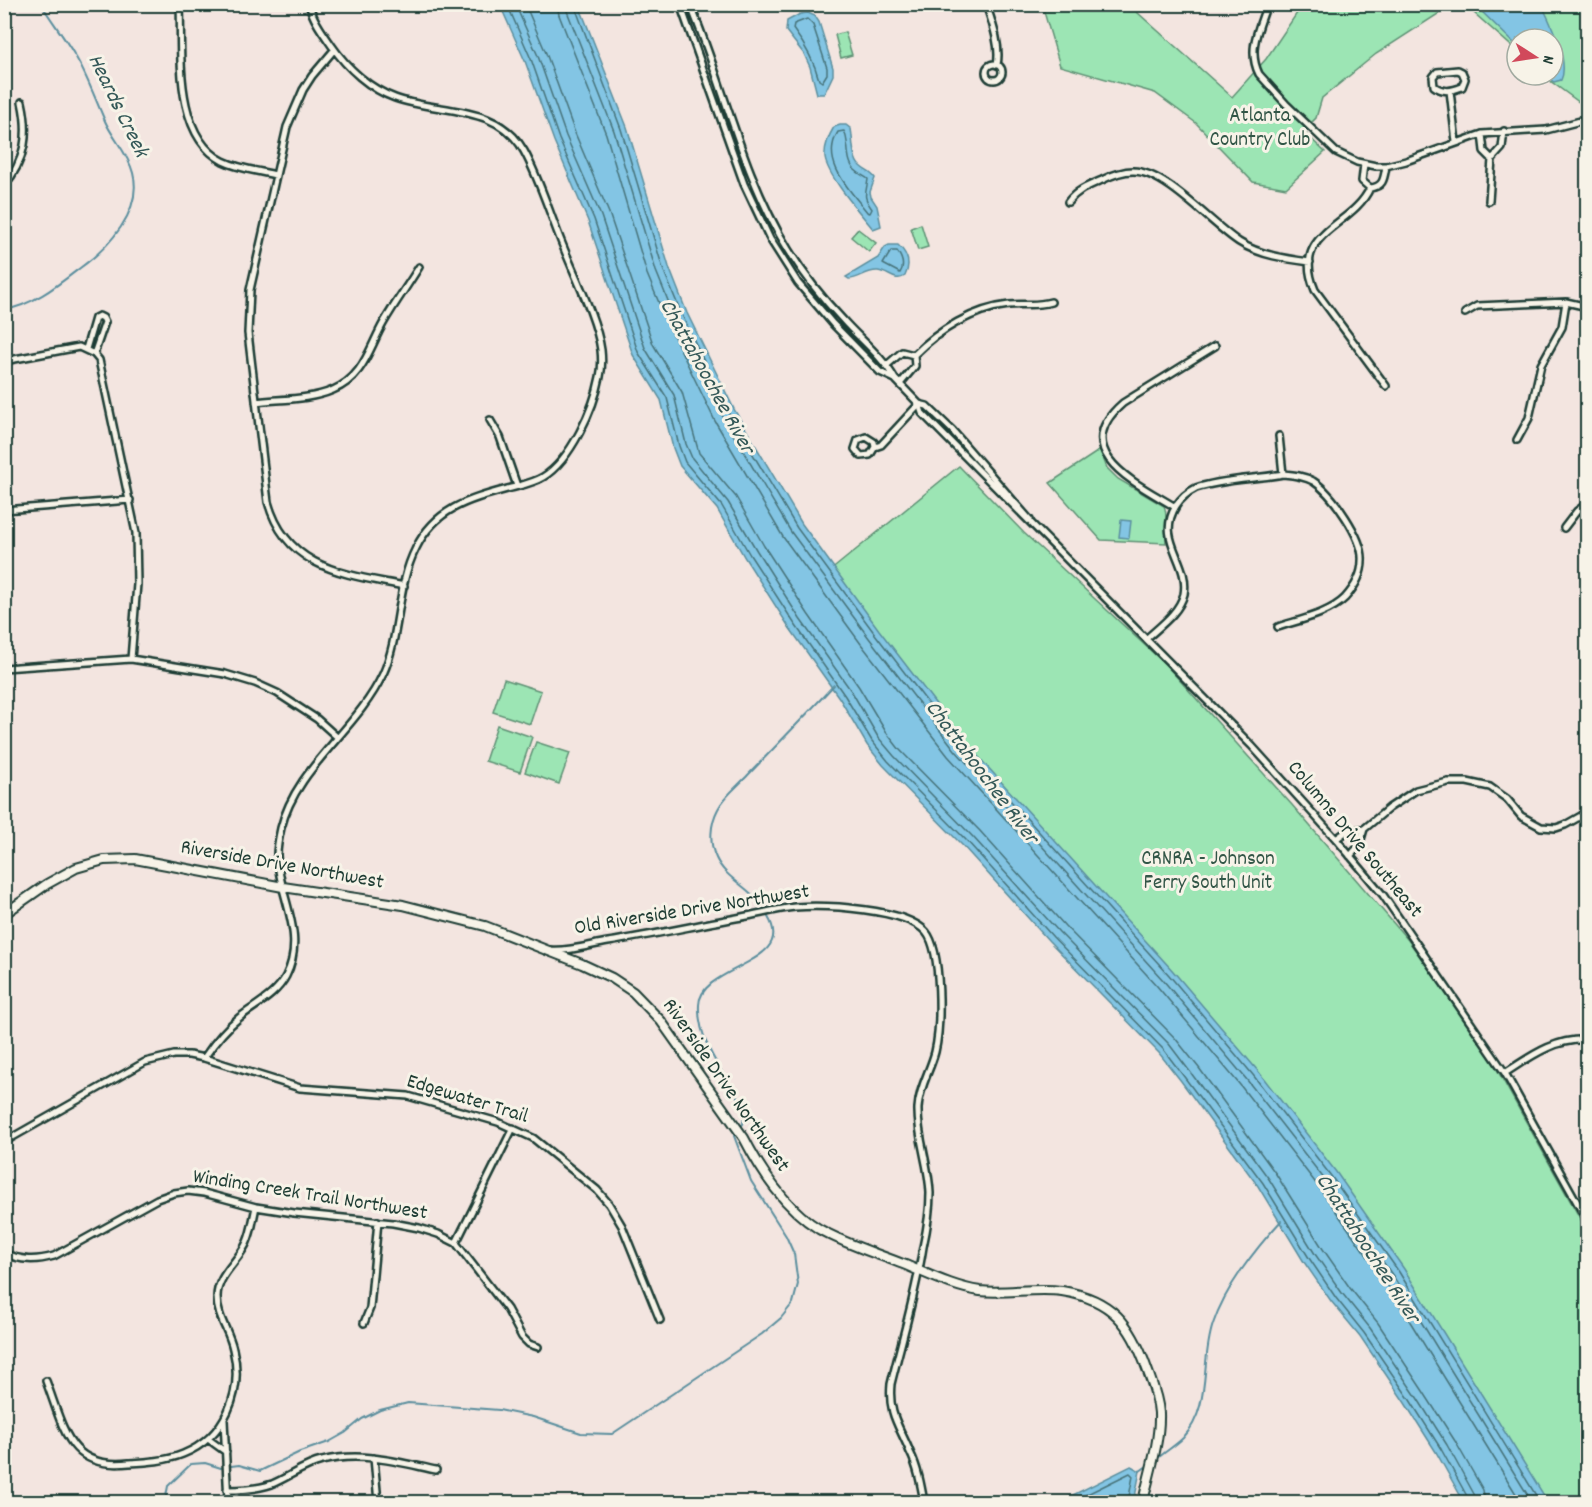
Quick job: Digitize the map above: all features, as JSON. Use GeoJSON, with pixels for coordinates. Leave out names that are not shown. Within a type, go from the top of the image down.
{"type":"FeatureCollection","features":[{"type":"Feature","properties":{"kind":"street"},"geometry":{"type":"LineString","coordinates":[[180,4],[182,81],[185,100],[196,132],[204,146],[216,157],[235,166],[276,175]]}},
{"type":"Feature","properties":{"kind":"street"},"geometry":{"type":"LineString","coordinates":[[204,1058],[226,1029],[270,996],[285,978],[291,964],[294,933],[277,856],[285,815],[301,784],[373,692],[383,673],[391,651],[409,564],[416,547],[438,518],[468,500],[530,483],[557,466],[577,439],[596,390],[602,365],[597,333],[528,159],[514,137],[494,121],[475,114],[413,103],[389,96],[362,79],[334,50],[312,16],[309,4]]}},
{"type":"Feature","properties":{"kind":"street","name":"Columns Drive Southeast"},"geometry":{"type":"LineString","coordinates":[[680,4],[744,184],[770,239],[798,283],[833,324],[880,372],[895,379]]}},
{"type":"Feature","properties":{"kind":"street","name":"Columns Drive Southeast"},"geometry":{"type":"LineString","coordinates":[[690,4],[757,189],[776,228],[815,289],[844,322],[887,364],[895,379],[919,404],[922,413],[1252,746],[1336,839],[1400,919],[1505,1073],[1587,1222]]}},
{"type":"Feature","properties":{"kind":"street"},"geometry":{"type":"LineString","coordinates":[[986,4],[993,26],[997,65]]}},
{"type":"Feature","properties":{"kind":"street"},"geometry":{"type":"LineString","coordinates":[[1267,4],[1256,35],[1253,53],[1253,61],[1259,74],[1331,147],[1350,159],[1364,164],[1386,166],[1482,134],[1546,130],[1587,119]]}},
{"type":"Feature","properties":{"kind":"street"},"geometry":{"type":"LineString","coordinates":[[334,50],[312,76],[296,103],[287,127],[248,304],[248,333],[268,502],[285,538],[304,556],[324,568],[404,586]]}},
{"type":"Feature","properties":{"kind":"street"},"geometry":{"type":"LineString","coordinates":[[1458,70],[1462,72],[1464,83],[1450,92],[1434,86],[1432,82],[1435,74],[1458,70]]}},
{"type":"Feature","properties":{"kind":"street"},"geometry":{"type":"LineString","coordinates":[[1450,92],[1456,142]]}},
{"type":"Feature","properties":{"kind":"street"},"geometry":{"type":"LineString","coordinates":[[4,186],[16,169],[24,148],[26,126],[22,102]]}},
{"type":"Feature","properties":{"kind":"street"},"geometry":{"type":"LineString","coordinates":[[1490,201],[1492,159],[1502,148],[1504,131]]}},
{"type":"Feature","properties":{"kind":"street"},"geometry":{"type":"LineString","coordinates":[[1482,134],[1484,151],[1492,159]]}},
{"type":"Feature","properties":{"kind":"street"},"geometry":{"type":"LineString","coordinates":[[1364,164],[1362,181],[1370,188]]}},
{"type":"Feature","properties":{"kind":"street"},"geometry":{"type":"LineString","coordinates":[[1386,166],[1380,186],[1370,188],[1356,206],[1317,240],[1310,262],[1315,290],[1386,386]]}},
{"type":"Feature","properties":{"kind":"street"},"geometry":{"type":"LineString","coordinates":[[1068,201],[1080,189],[1119,172],[1140,171],[1165,183],[1240,243],[1265,253],[1310,262]]}},
{"type":"Feature","properties":{"kind":"street"},"geometry":{"type":"LineString","coordinates":[[256,402],[321,394],[335,390],[348,381],[365,363],[384,321],[419,267]]}},
{"type":"Feature","properties":{"kind":"street"},"geometry":{"type":"LineString","coordinates":[[914,355],[944,331],[980,312],[1007,305],[1034,306],[1051,302]]}},
{"type":"Feature","properties":{"kind":"street"},"geometry":{"type":"LineString","coordinates":[[1465,313],[1477,306],[1566,302],[1587,307]]}},
{"type":"Feature","properties":{"kind":"street"},"geometry":{"type":"LineString","coordinates":[[1517,440],[1529,418],[1541,365],[1562,327],[1566,302]]}},
{"type":"Feature","properties":{"kind":"street"},"geometry":{"type":"LineString","coordinates":[[86,349],[95,318],[99,316],[105,322],[94,354]]}},
{"type":"Feature","properties":{"kind":"street"},"geometry":{"type":"LineString","coordinates":[[1175,507],[1113,467],[1104,451],[1106,423],[1113,411],[1123,402],[1215,346]]}},
{"type":"Feature","properties":{"kind":"street"},"geometry":{"type":"LineString","coordinates":[[4,361],[72,348],[86,349],[94,354],[102,371],[136,533],[138,564],[131,659]]}},
{"type":"Feature","properties":{"kind":"street"},"geometry":{"type":"LineString","coordinates":[[887,364],[902,352],[914,355]]}},
{"type":"Feature","properties":{"kind":"street"},"geometry":{"type":"LineString","coordinates":[[900,384],[915,366],[914,355]]}},
{"type":"Feature","properties":{"kind":"street"},"geometry":{"type":"LineString","coordinates":[[875,447],[881,445],[919,404]]}},
{"type":"Feature","properties":{"kind":"street","name":"Columns Drive Southeast"},"geometry":{"type":"LineString","coordinates":[[919,404],[927,406],[952,430],[1023,509],[1035,526]]}},
{"type":"Feature","properties":{"kind":"street"},"geometry":{"type":"LineString","coordinates":[[490,420],[500,437],[517,486]]}},
{"type":"Feature","properties":{"kind":"street"},"geometry":{"type":"LineString","coordinates":[[1280,436],[1282,474]]}},
{"type":"Feature","properties":{"kind":"street"},"geometry":{"type":"LineString","coordinates":[[1146,639],[1173,614],[1184,593],[1184,573],[1173,551],[1169,531],[1175,507],[1186,494],[1203,486],[1282,474],[1305,478],[1325,490],[1356,536],[1363,558],[1358,579],[1339,603],[1278,627]]}},
{"type":"Feature","properties":{"kind":"street"},"geometry":{"type":"LineString","coordinates":[[4,510],[130,500]]}},
{"type":"Feature","properties":{"kind":"street"},"geometry":{"type":"LineString","coordinates":[[1564,528],[1577,511],[1587,503]]}},
{"type":"Feature","properties":{"kind":"street"},"geometry":{"type":"LineString","coordinates":[[4,668],[131,659],[225,674],[255,683],[298,705],[338,737]]}},
{"type":"Feature","properties":{"kind":"street"},"geometry":{"type":"LineString","coordinates":[[1336,839],[1347,831],[1364,829],[1407,795],[1425,786],[1448,782],[1467,782],[1490,787],[1507,799],[1521,816],[1541,827],[1556,828],[1587,812]]}},
{"type":"Feature","properties":{"kind":"street"},"geometry":{"type":"LineString","coordinates":[[1350,856],[1359,846],[1364,829]]}},
{"type":"Feature","properties":{"kind":"street","name":"Riverside Drive Northwest"},"geometry":{"type":"LineString","coordinates":[[4,914],[61,875],[90,863],[118,859],[152,861],[283,887],[403,905],[485,926],[612,978],[633,992],[661,1021],[735,1125],[775,1188],[800,1215],[836,1238],[951,1284],[980,1291],[1049,1290],[1074,1294],[1094,1300],[1114,1312],[1125,1323],[1139,1346],[1158,1402],[1158,1432],[1143,1503]]}},
{"type":"Feature","properties":{"kind":"street","name":"Old Riverside Drive Northwest"},"geometry":{"type":"LineString","coordinates":[[545,949],[565,949],[647,936],[794,907],[852,908],[903,917],[924,930],[933,945],[936,956],[939,1022],[935,1051],[922,1086],[918,1108],[919,1129],[930,1194],[919,1271],[891,1384],[890,1398],[894,1419],[915,1465],[924,1503]]}},
{"type":"Feature","properties":{"kind":"street"},"geometry":{"type":"LineString","coordinates":[[1505,1073],[1534,1053],[1553,1044],[1569,1040],[1587,1040]]}},
{"type":"Feature","properties":{"kind":"street","name":"Edgewater Trail"},"geometry":{"type":"LineString","coordinates":[[4,1142],[145,1062],[174,1054],[204,1058],[300,1088],[408,1096],[513,1128],[553,1152],[597,1190],[609,1204],[622,1226],[660,1320]]}},
{"type":"Feature","properties":{"kind":"street"},"geometry":{"type":"LineString","coordinates":[[513,1128],[456,1243],[507,1309],[522,1337],[529,1344],[538,1347]]}},
{"type":"Feature","properties":{"kind":"street","name":"Winding Creek Trail Northwest"},"geometry":{"type":"LineString","coordinates":[[4,1252],[27,1260],[42,1260],[54,1256],[157,1199],[189,1191],[256,1207],[419,1228],[456,1243]]}},
{"type":"Feature","properties":{"kind":"street"},"geometry":{"type":"LineString","coordinates":[[46,1381],[64,1429],[80,1454],[93,1461],[116,1465],[158,1460],[182,1454],[208,1438],[224,1420],[234,1394],[237,1368],[233,1347],[220,1320],[216,1296],[224,1275],[247,1244],[256,1207]]}},
{"type":"Feature","properties":{"kind":"street"},"geometry":{"type":"LineString","coordinates":[[364,1323],[370,1308],[378,1221]]}},
{"type":"Feature","properties":{"kind":"street"},"geometry":{"type":"LineString","coordinates":[[224,1420],[228,1503]]}},
{"type":"Feature","properties":{"kind":"street"},"geometry":{"type":"LineString","coordinates":[[208,1438],[226,1452]]}},
{"type":"Feature","properties":{"kind":"street"},"geometry":{"type":"LineString","coordinates":[[227,1490],[246,1490],[267,1485],[323,1461],[356,1456],[436,1470]]}},
{"type":"Feature","properties":{"kind":"street"},"geometry":{"type":"LineString","coordinates":[[374,1458],[378,1503]]}},
{"type":"Feature","properties":{"kind":"green space","name":"Atlanta Country Club"},"geometry":{"type":"Polygon","coordinates":[[[1042,5],[1129,5],[1232,97],[1266,59],[1299,10],[1307,5],[1452,5],[1376,54],[1322,98],[1316,118],[1303,131],[1325,152],[1286,188],[1253,182],[1196,123],[1155,93],[1060,66],[1042,5]]]}},
{"type":"Feature","properties":{"kind":"green space"},"geometry":{"type":"Polygon","coordinates":[[[1465,5],[1587,5],[1587,108],[1558,87],[1565,87],[1565,27],[1505,27],[1505,40],[1465,5]]]}},
{"type":"Feature","properties":{"kind":"green space"},"geometry":{"type":"Polygon","coordinates":[[[845,32],[852,55],[841,58],[835,35],[845,32]]]}},
{"type":"Feature","properties":{"kind":"green space"},"geometry":{"type":"Polygon","coordinates":[[[921,224],[928,247],[918,250],[911,228],[921,224]]]}},
{"type":"Feature","properties":{"kind":"green space"},"geometry":{"type":"Polygon","coordinates":[[[858,229],[876,243],[869,252],[851,237],[858,229]]]}},
{"type":"Feature","properties":{"kind":"green space"},"geometry":{"type":"Polygon","coordinates":[[[1100,450],[1107,468],[1118,479],[1164,506],[1166,543],[1101,540],[1050,483],[1100,450]]]}},
{"type":"Feature","properties":{"kind":"green space","name":"CRNRA - Johnson Ferry South Unit"},"geometry":{"type":"Polygon","coordinates":[[[959,466],[1024,533],[1165,664],[1292,805],[1408,940],[1485,1048],[1587,1231],[1587,1502],[1534,1502],[1074,884],[830,571],[959,466]]]}},
{"type":"Feature","properties":{"kind":"green space"},"geometry":{"type":"Polygon","coordinates":[[[504,679],[541,691],[530,724],[493,712],[504,679]]]}},
{"type":"Feature","properties":{"kind":"green space"},"geometry":{"type":"Polygon","coordinates":[[[497,725],[532,737],[520,772],[485,761],[497,725]]]}},
{"type":"Feature","properties":{"kind":"green space"},"geometry":{"type":"Polygon","coordinates":[[[536,742],[570,753],[559,784],[525,772],[536,742]]]}},
{"type":"Feature","properties":{"kind":"water","name":"Chattahoochee River"},"geometry":{"type":"Polygon","coordinates":[[[500,5],[579,5],[627,127],[669,267],[687,313],[735,411],[802,524],[879,630],[965,742],[1173,971],[1258,1071],[1336,1172],[1404,1269],[1548,1502],[1464,1502],[1436,1452],[1360,1336],[1331,1301],[1304,1262],[1258,1186],[1159,1053],[1049,941],[963,846],[883,765],[867,745],[840,699],[789,627],[745,558],[717,509],[680,466],[661,400],[633,355],[588,221],[554,141],[525,61],[500,5]]]}},
{"type":"Feature","properties":{"kind":"water"},"geometry":{"type":"Polygon","coordinates":[[[1475,5],[1542,5],[1552,27],[1505,27],[1505,34],[1475,5]]]}},
{"type":"Feature","properties":{"kind":"water"},"geometry":{"type":"Polygon","coordinates":[[[808,13],[815,16],[819,22],[833,68],[833,75],[824,94],[817,94],[804,54],[786,31],[787,21],[800,14],[808,13]]]}},
{"type":"Feature","properties":{"kind":"water"},"geometry":{"type":"Polygon","coordinates":[[[846,125],[851,129],[857,163],[875,178],[870,192],[877,206],[881,226],[873,229],[827,166],[825,154],[827,142],[834,127],[846,125]]]}},
{"type":"Feature","properties":{"kind":"water"},"geometry":{"type":"Polygon","coordinates":[[[889,245],[898,245],[904,252],[908,263],[905,276],[895,278],[874,271],[853,279],[846,277],[878,258],[889,245]]]}},
{"type":"Feature","properties":{"kind":"water"},"geometry":{"type":"Polygon","coordinates":[[[1121,520],[1131,521],[1129,538],[1119,537],[1121,520]]]}},
{"type":"Feature","properties":{"kind":"water"},"geometry":{"type":"Polygon","coordinates":[[[1131,1466],[1140,1471],[1134,1502],[1046,1502],[1063,1500],[1131,1466]]]}},
{"type":"Feature","properties":{"kind":"waterway","name":"Heards Creek"},"geometry":{"type":"LineString","coordinates":[[4,310],[25,304],[44,294],[102,250],[121,227],[128,214],[135,187],[131,166],[105,121],[83,70],[41,4]]}},
{"type":"Feature","properties":{"kind":"waterway"},"geometry":{"type":"LineString","coordinates":[[760,903],[730,877],[716,858],[711,840],[715,815],[728,795],[834,685]]}},
{"type":"Feature","properties":{"kind":"waterway"},"geometry":{"type":"LineString","coordinates":[[740,1128],[743,1124],[745,1109],[714,1060],[703,1033],[699,1005],[703,992],[714,981],[759,955],[770,945],[773,933],[768,917]]}},
{"type":"Feature","properties":{"kind":"waterway"},"geometry":{"type":"LineString","coordinates":[[231,1466],[239,1465],[260,1471],[300,1452],[329,1442],[362,1419],[380,1410],[408,1403],[499,1410],[533,1417],[581,1433],[612,1434],[762,1334],[781,1318],[793,1303],[798,1284],[794,1254],[786,1236],[751,1181],[734,1136],[736,1133]]}},
{"type":"Feature","properties":{"kind":"waterway"},"geometry":{"type":"LineString","coordinates":[[1158,1458],[1183,1438],[1192,1426],[1202,1398],[1209,1339],[1218,1310],[1242,1270],[1281,1221]]}},
{"type":"Feature","properties":{"kind":"waterway"},"geometry":{"type":"LineString","coordinates":[[165,1502],[168,1486],[191,1464],[205,1463],[221,1468]]}},
{"type":"Feature","properties":{"kind":"waterway"},"geometry":{"type":"LineString","coordinates":[[1140,1471],[1147,1466]]}}]}
